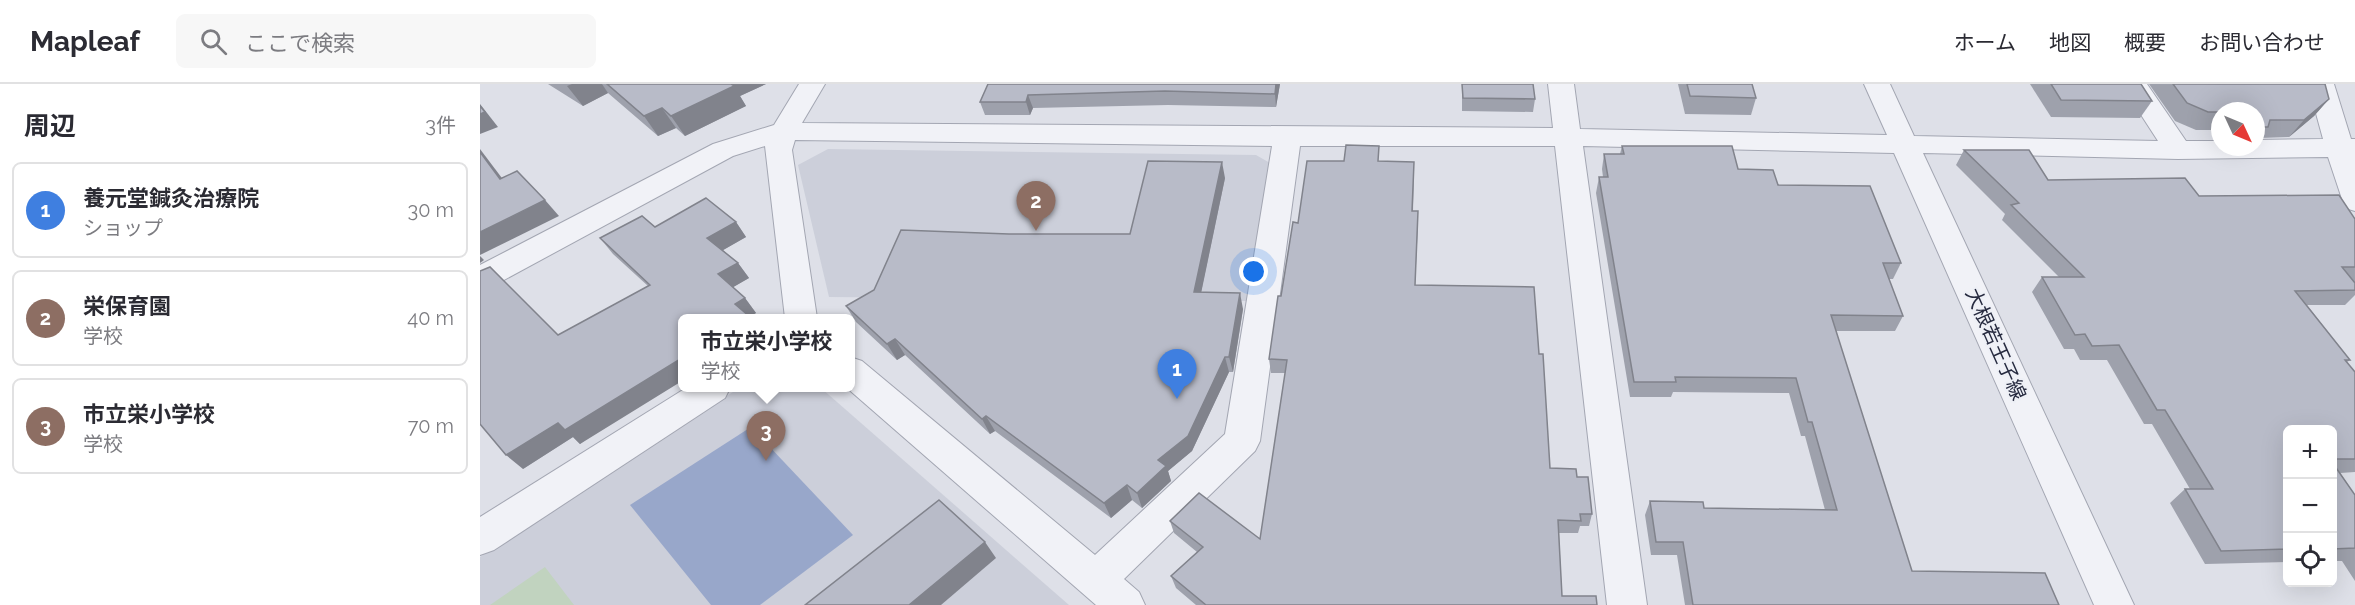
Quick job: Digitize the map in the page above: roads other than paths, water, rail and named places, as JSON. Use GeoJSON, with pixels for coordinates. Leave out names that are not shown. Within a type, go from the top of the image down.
{"type":"FeatureCollection","features":[{"type":"Feature","properties":{"kind":"street"},"geometry":{"type":"LineString","coordinates":[[800,314],[778,150],[784,131],[812,84]]}},
{"type":"Feature","properties":{"kind":"street"},"geometry":{"type":"LineString","coordinates":[[1561,84],[1627,605]]}},
{"type":"Feature","properties":{"kind":"street","name":"大根若王子線"},"geometry":{"type":"LineString","coordinates":[[1877,84],[2114,605]]}},
{"type":"Feature","properties":{"kind":"street"},"geometry":{"type":"LineString","coordinates":[[2134,84],[2178,150]]}},
{"type":"Feature","properties":{"kind":"street"},"geometry":{"type":"LineString","coordinates":[[2322,84],[2347,148],[2355,201]]}},
{"type":"Feature","properties":{"kind":"street"},"geometry":{"type":"LineString","coordinates":[[480,279],[723,150],[784,131],[1287,137],[1568,137],[2178,150],[2347,148]]}},
{"type":"Feature","properties":{"kind":"street"},"geometry":{"type":"LineString","coordinates":[[1095,581],[1242,441],[1287,137]]}},
{"type":"Feature","properties":{"kind":"street"},"geometry":{"type":"LineString","coordinates":[[855,374],[1125,605]]}},
{"type":"Feature","properties":{"kind":"street"},"geometry":{"type":"LineString","coordinates":[[480,538],[705,392]]}},
{"type":"Feature","properties":{"kind":"water"},"geometry":{"type":"Polygon","coordinates":[[[751,427],[853,535],[760,605],[711,605],[630,505],[751,427]]]}},
{"type":"Feature","properties":{"kind":"place","name":"栄保育園"},"geometry":{"type":"Point","coordinates":[1036,231]}},
{"type":"Feature","properties":{"kind":"place","name":"養元堂鍼灸治療院"},"geometry":{"type":"Point","coordinates":[1177,399]}},
{"type":"Feature","properties":{"kind":"place","name":"市立栄小学校"},"geometry":{"type":"Point","coordinates":[766,461]}}]}
